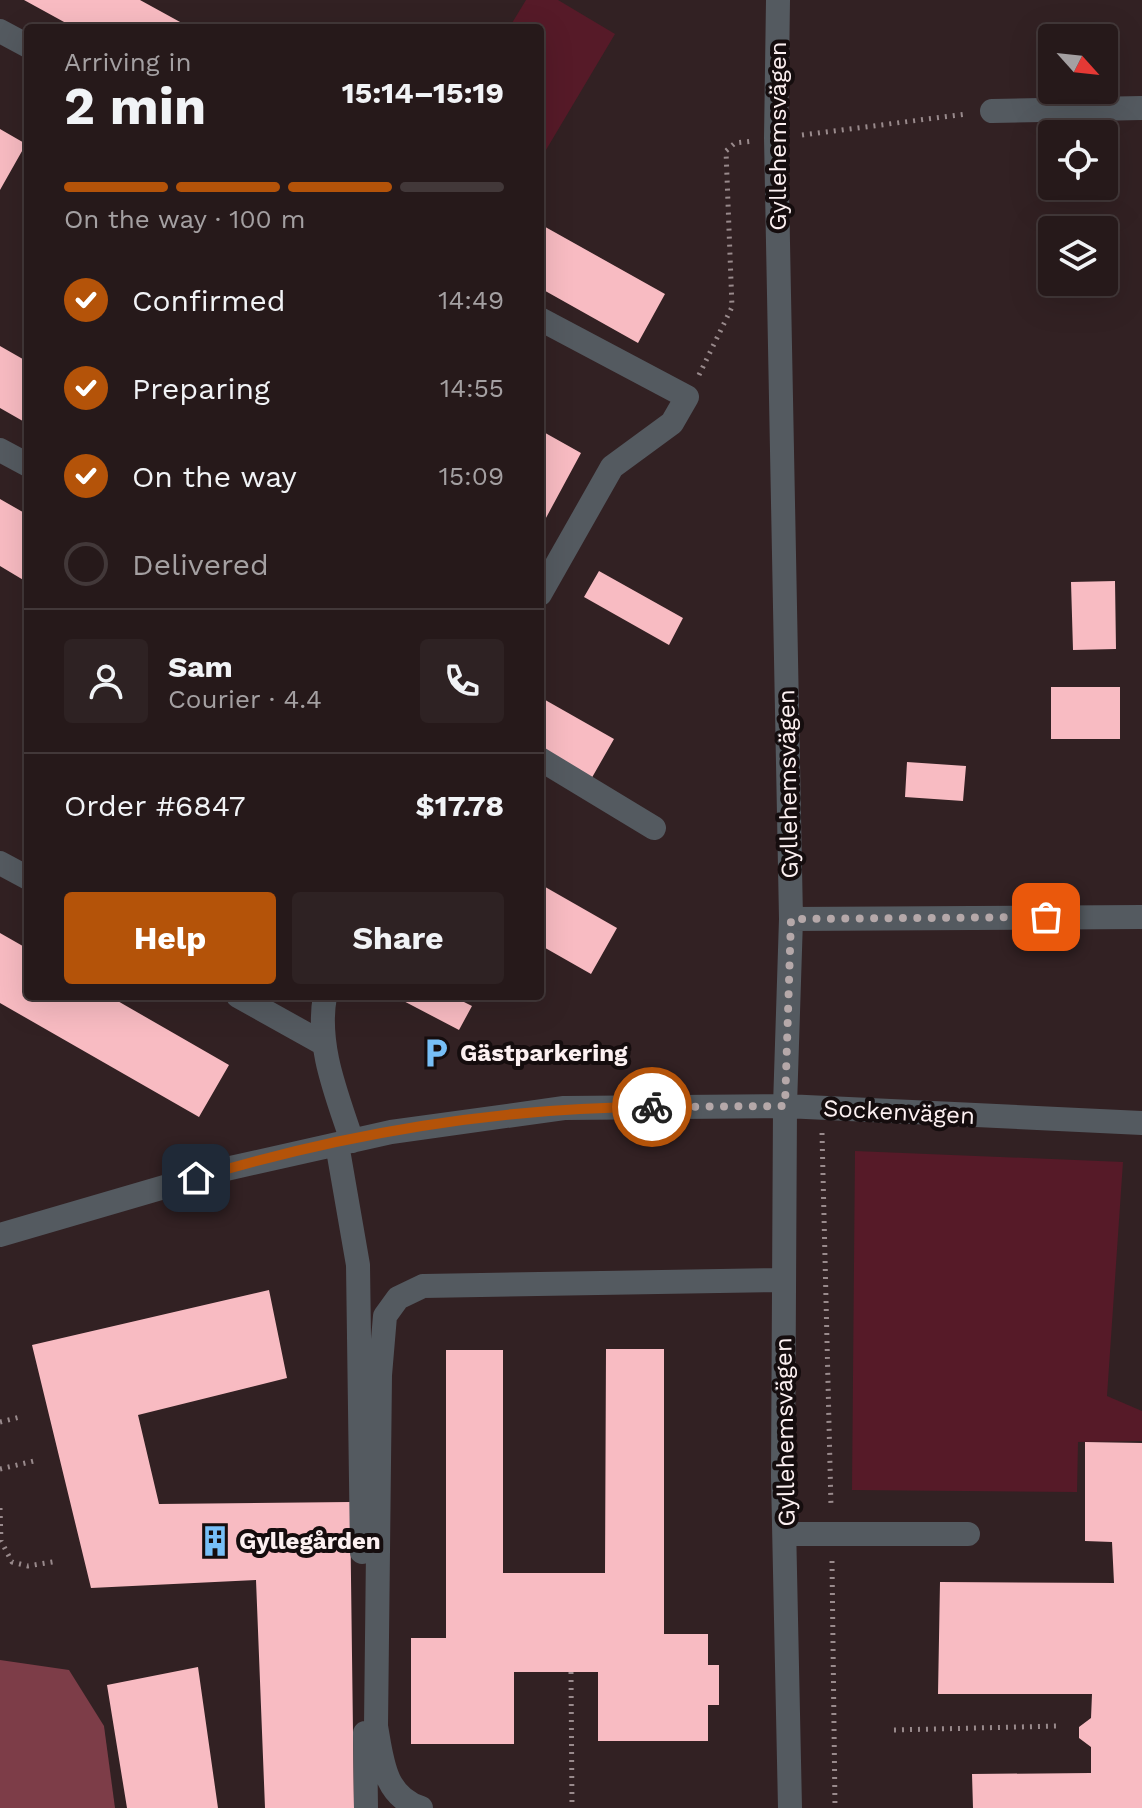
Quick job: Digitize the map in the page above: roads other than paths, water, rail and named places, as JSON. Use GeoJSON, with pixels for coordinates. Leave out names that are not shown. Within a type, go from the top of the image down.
{"type":"FeatureCollection","features":[{"type":"Feature","properties":{"kind":"street","name":"Gyllehemsvägen"},"geometry":{"type":"LineString","coordinates":[[778,0],[776,138],[791,919],[784,1280],[790,1808]]}},
{"type":"Feature","properties":{"kind":"street"},"geometry":{"type":"LineString","coordinates":[[0,31],[24,44]]}},
{"type":"Feature","properties":{"kind":"street"},"geometry":{"type":"LineString","coordinates":[[992,111],[1142,108]]}},
{"type":"Feature","properties":{"kind":"street"},"geometry":{"type":"LineString","coordinates":[[544,321],[687,397],[672,423],[612,467],[544,587]]}},
{"type":"Feature","properties":{"kind":"street"},"geometry":{"type":"LineString","coordinates":[[0,450],[24,463]]}},
{"type":"Feature","properties":{"kind":"street"},"geometry":{"type":"LineString","coordinates":[[544,761],[654,828]]}},
{"type":"Feature","properties":{"kind":"street"},"geometry":{"type":"LineString","coordinates":[[0,863],[24,876]]}},
{"type":"Feature","properties":{"kind":"street"},"geometry":{"type":"LineString","coordinates":[[791,919],[1142,917]]}},
{"type":"Feature","properties":{"kind":"street"},"geometry":{"type":"LineString","coordinates":[[245,1000],[324,1044]]}},
{"type":"Feature","properties":{"kind":"street"},"geometry":{"type":"LineString","coordinates":[[324,1000],[324,1044],[345,1143],[358,1265],[366,1808]]}},
{"type":"Feature","properties":{"kind":"street","name":"Sockenvägen"},"geometry":{"type":"LineString","coordinates":[[0,1235],[226,1169],[345,1143],[564,1108],[785,1106],[1142,1123]]}},
{"type":"Feature","properties":{"kind":"street"},"geometry":{"type":"LineString","coordinates":[[421,1808],[405,1803],[384,1774],[376,1726],[380,1375],[385,1316],[398,1298],[423,1286],[784,1280]]}},
{"type":"Feature","properties":{"kind":"street"},"geometry":{"type":"LineString","coordinates":[[786,1534],[968,1534]]}},
{"type":"Feature","properties":{"kind":"place","name":"Gästparkering"},"geometry":{"type":"Point","coordinates":[436,1053]}},
{"type":"Feature","properties":{"kind":"place","name":"Gyllegården"},"geometry":{"type":"Point","coordinates":[215,1541]}}]}
